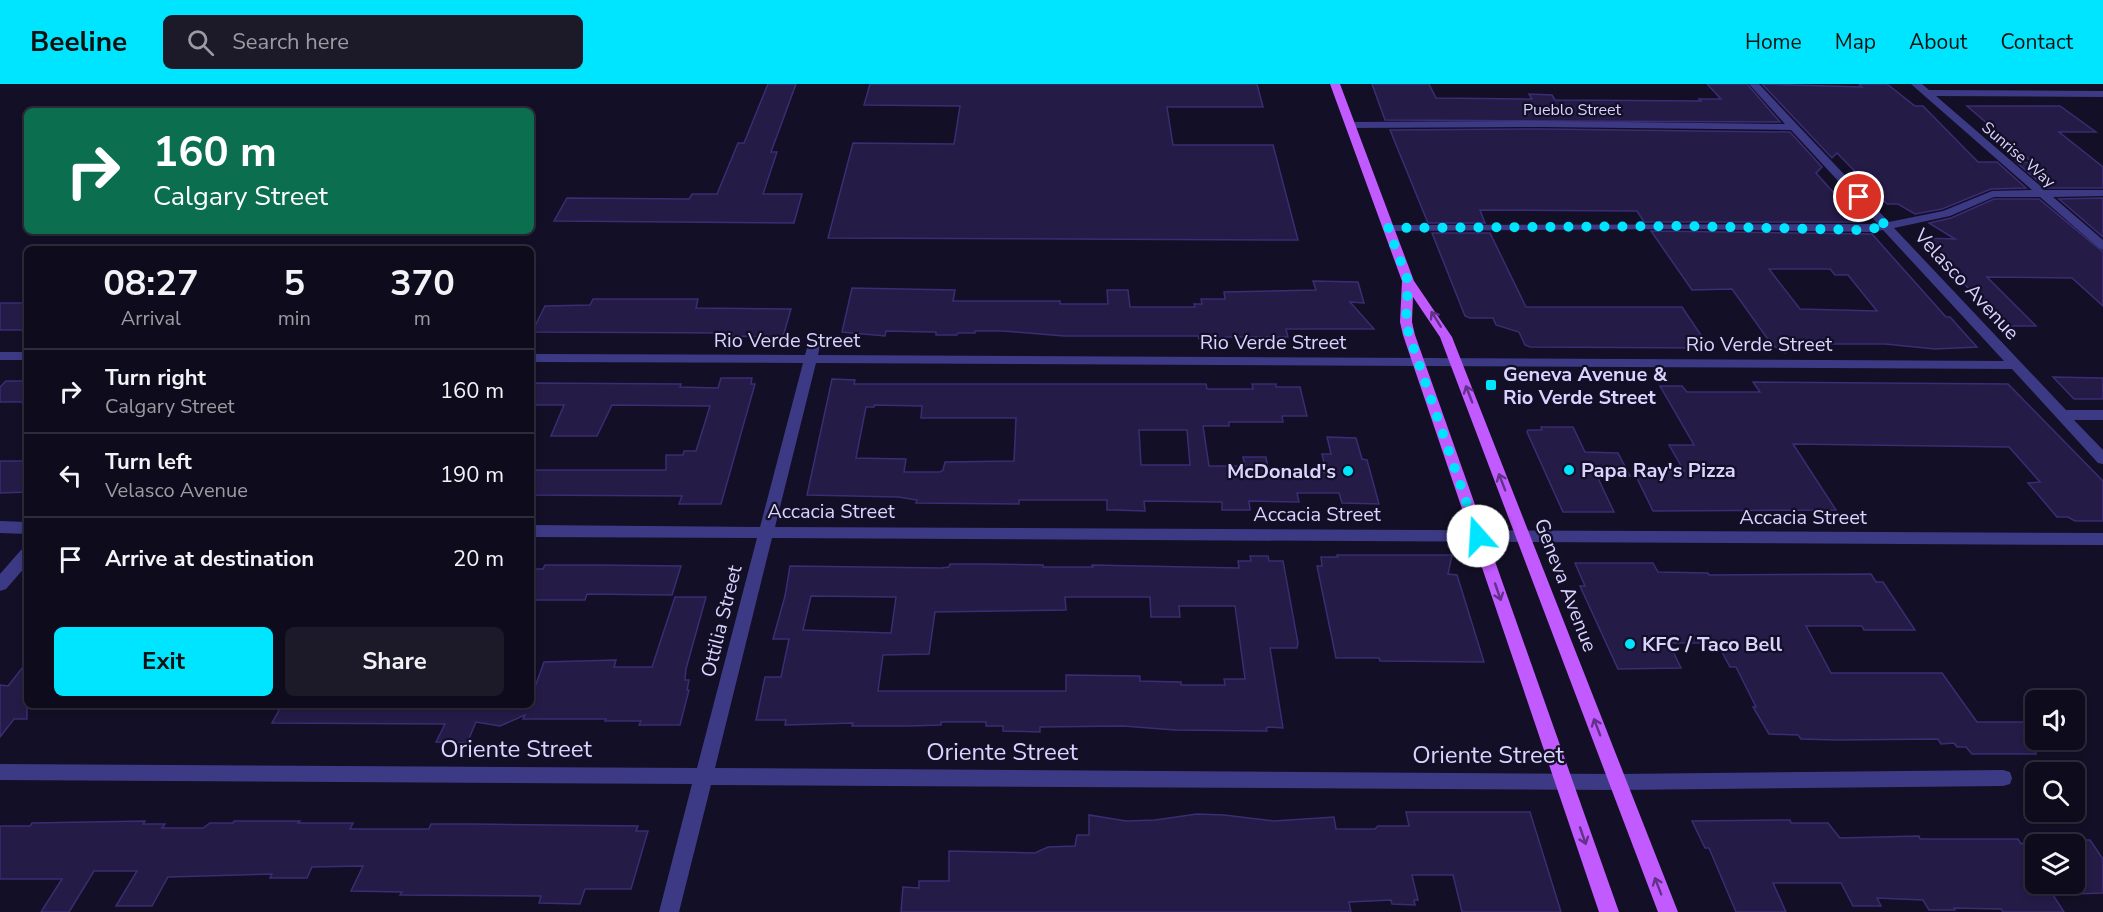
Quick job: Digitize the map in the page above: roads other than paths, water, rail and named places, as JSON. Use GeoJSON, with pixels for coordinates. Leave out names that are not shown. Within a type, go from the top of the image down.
{"type":"FeatureCollection","features":[{"type":"Feature","properties":{"kind":"main road","name":"Geneva Avenue"},"geometry":{"type":"LineString","coordinates":[[1335,84],[1408,281],[1435,318],[1456,362],[1668,912]]}},
{"type":"Feature","properties":{"kind":"main road","name":"Geneva Avenue"},"geometry":{"type":"LineString","coordinates":[[1408,281],[1406,322],[1418,362],[1609,912]]}},
{"type":"Feature","properties":{"kind":"street","name":"Velasco Avenue"},"geometry":{"type":"LineString","coordinates":[[1754,84],[2103,459]]}},
{"type":"Feature","properties":{"kind":"street","name":"Sunrise Way"},"geometry":{"type":"LineString","coordinates":[[1916,84],[2103,246]]}},
{"type":"Feature","properties":{"kind":"street"},"geometry":{"type":"LineString","coordinates":[[1927,93],[2103,94]]}},
{"type":"Feature","properties":{"kind":"street","name":"Pueblo Street"},"geometry":{"type":"LineString","coordinates":[[1350,125],[1543,123],[1793,127]]}},
{"type":"Feature","properties":{"kind":"street"},"geometry":{"type":"LineString","coordinates":[[1388,228],[1683,226],[1857,230],[1887,227],[1946,214],[1992,194],[2103,193]]}},
{"type":"Feature","properties":{"kind":"street","name":"Ottilia Street"},"geometry":{"type":"LineString","coordinates":[[669,912],[815,341]]}},
{"type":"Feature","properties":{"kind":"street"},"geometry":{"type":"LineString","coordinates":[[0,356],[24,356]]}},
{"type":"Feature","properties":{"kind":"street","name":"Rio Verde Street"},"geometry":{"type":"LineString","coordinates":[[534,358],[2015,365]]}},
{"type":"Feature","properties":{"kind":"street"},"geometry":{"type":"LineString","coordinates":[[2062,415],[2103,415]]}},
{"type":"Feature","properties":{"kind":"street"},"geometry":{"type":"LineString","coordinates":[[0,527],[24,528]]}},
{"type":"Feature","properties":{"kind":"street","name":"Accacia Street"},"geometry":{"type":"LineString","coordinates":[[534,531],[2103,539]]}},
{"type":"Feature","properties":{"kind":"street"},"geometry":{"type":"LineString","coordinates":[[0,585],[24,557]]}},
{"type":"Feature","properties":{"kind":"street","name":"Oriente Street"},"geometry":{"type":"LineString","coordinates":[[0,772],[1618,782],[2003,778]]}},
{"type":"Feature","properties":{"kind":"place","name":"Geneva Avenue & Rio Verde Street"},"geometry":{"type":"Point","coordinates":[1491,385]}},
{"type":"Feature","properties":{"kind":"place","name":"Papa Ray's Pizza"},"geometry":{"type":"Point","coordinates":[1569,470]}},
{"type":"Feature","properties":{"kind":"place","name":"McDonald's"},"geometry":{"type":"Point","coordinates":[1348,471]}},
{"type":"Feature","properties":{"kind":"place","name":"KFC / Taco Bell"},"geometry":{"type":"Point","coordinates":[1630,644]}}]}
